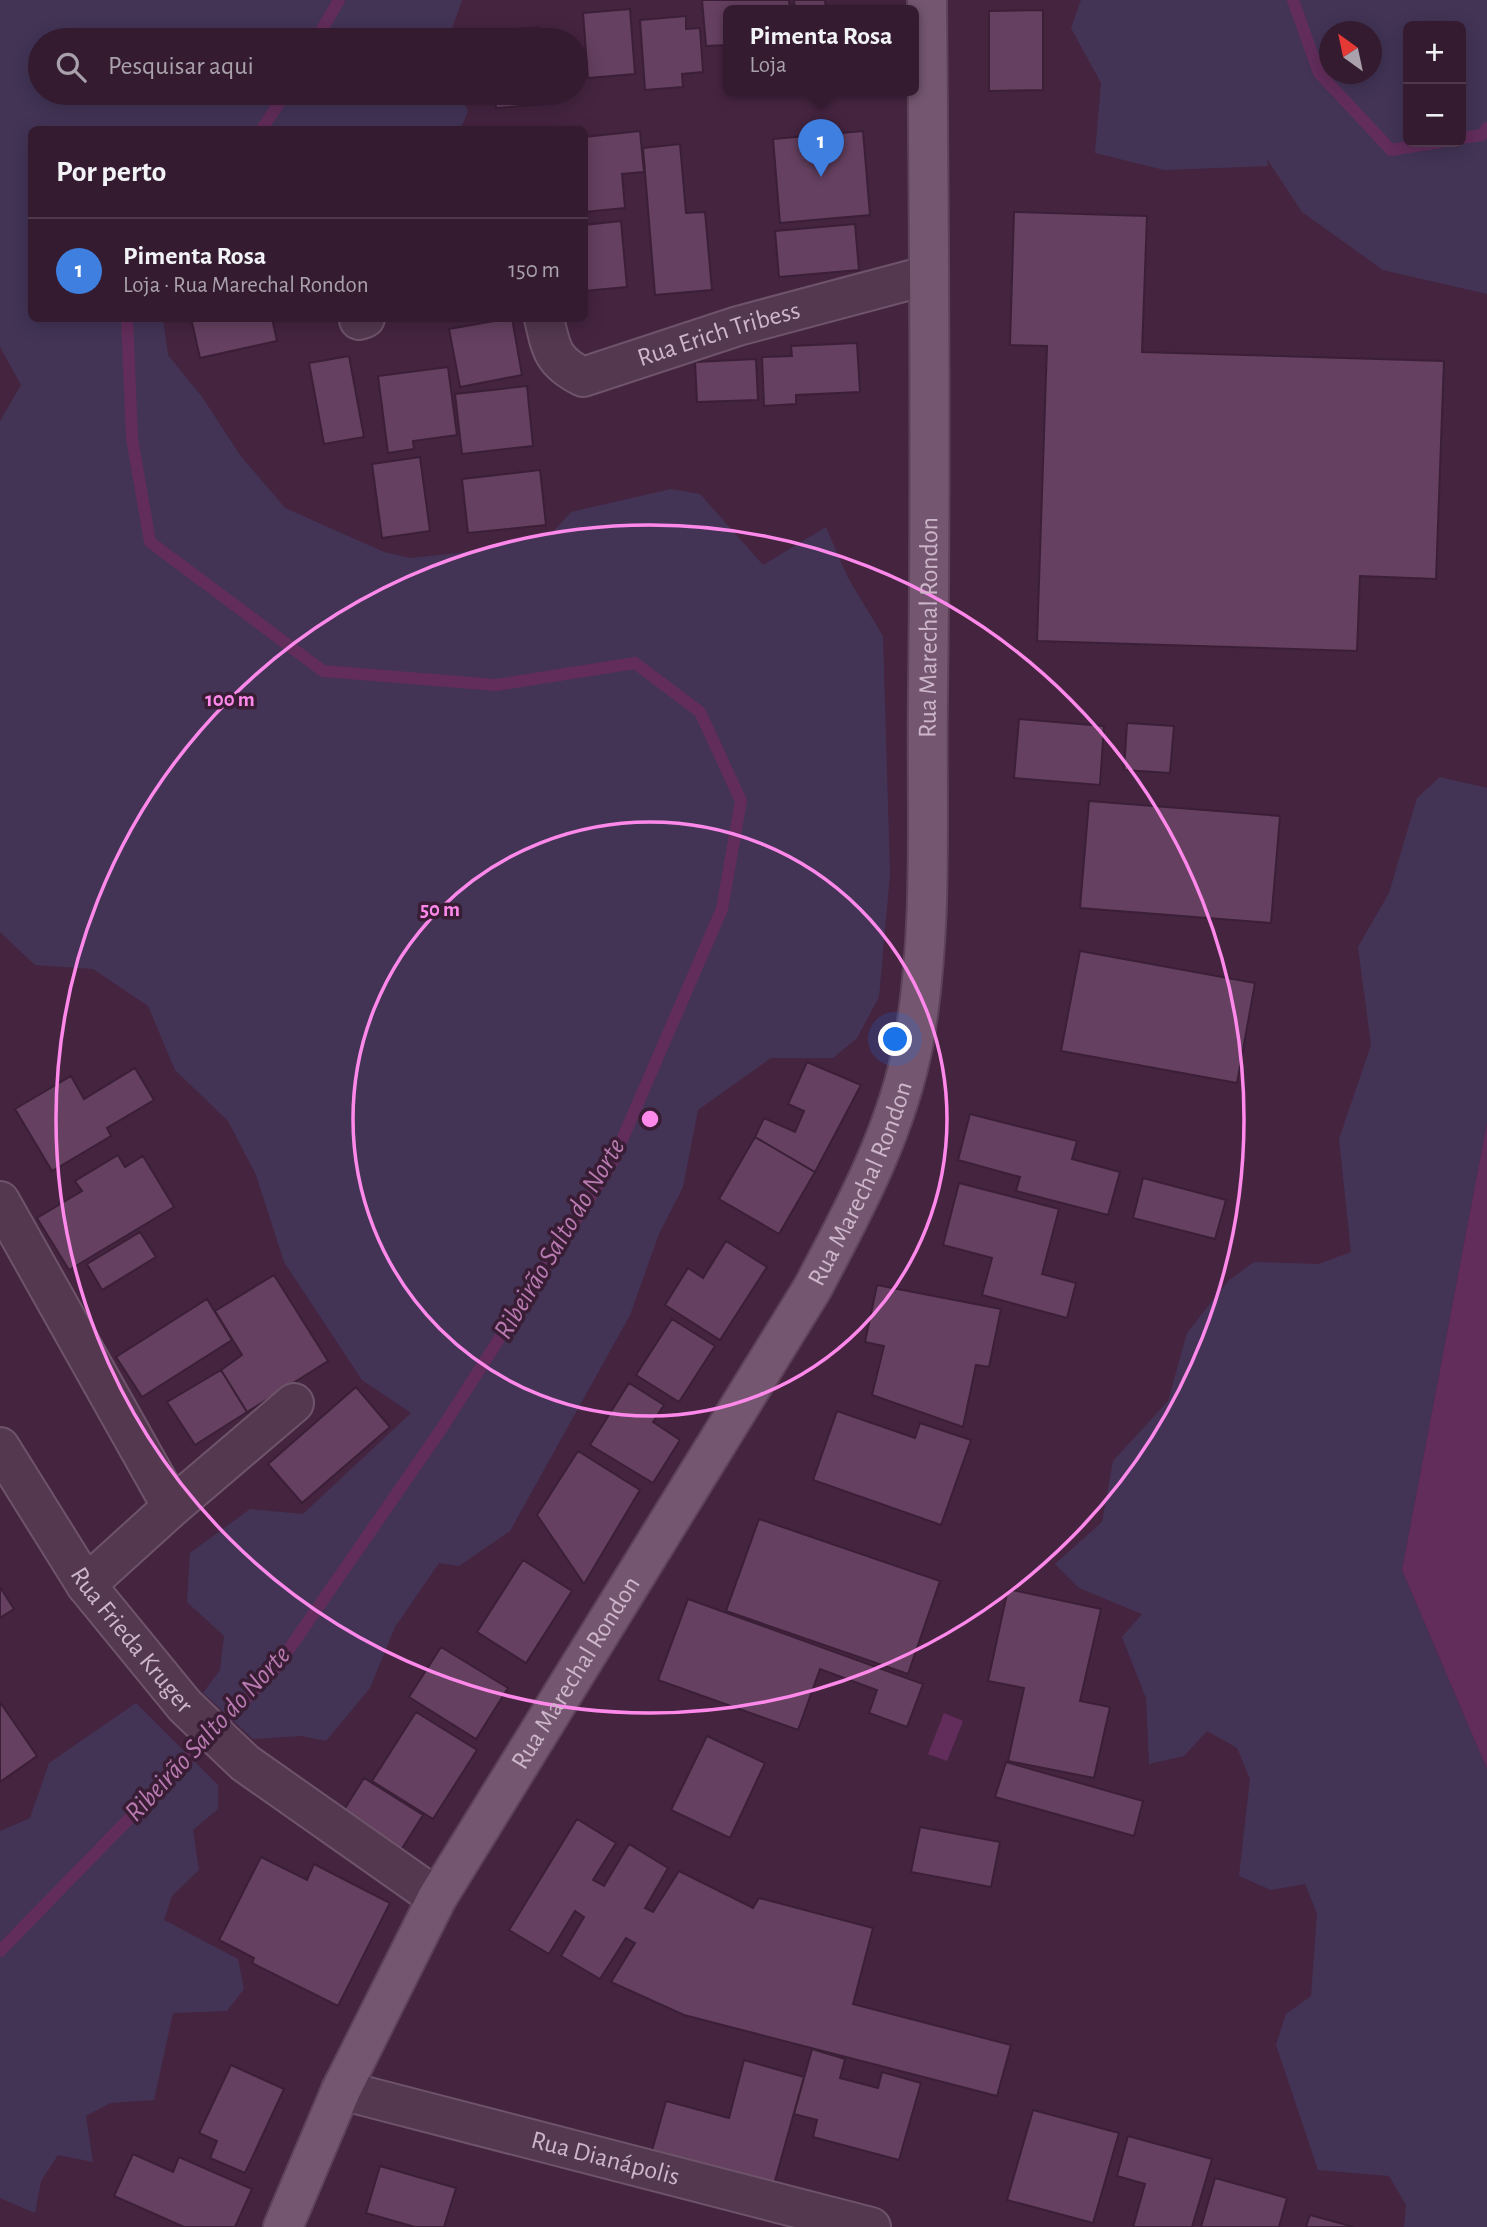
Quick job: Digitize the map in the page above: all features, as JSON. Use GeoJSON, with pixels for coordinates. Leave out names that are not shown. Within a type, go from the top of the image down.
{"type":"FeatureCollection","features":[{"type":"Feature","properties":{"kind":"main road","name":"Rua Marechal Rondon"},"geometry":{"type":"LineString","coordinates":[[283,2227],[341,2090],[438,1898],[812,1289],[865,1189],[899,1099],[914,1041],[924,951],[930,504],[927,0]]}},
{"type":"Feature","properties":{"kind":"street","name":"Rua Erich Tribess"},"geometry":{"type":"LineString","coordinates":[[545,322],[550,344],[562,366],[583,377],[738,326],[929,275]]}},
{"type":"Feature","properties":{"kind":"street"},"geometry":{"type":"LineString","coordinates":[[0,1201],[172,1507]]}},
{"type":"Feature","properties":{"kind":"street"},"geometry":{"type":"LineString","coordinates":[[86,1585],[172,1507],[294,1404]]}},
{"type":"Feature","properties":{"kind":"street","name":"Rua Frieda Kruger"},"geometry":{"type":"LineString","coordinates":[[0,1447],[86,1585],[185,1706],[245,1763],[438,1898]]}},
{"type":"Feature","properties":{"kind":"street","name":"Rua Dianápolis"},"geometry":{"type":"LineString","coordinates":[[341,2090],[871,2227]]}},
{"type":"Feature","properties":{"kind":"shaded area"},"geometry":{"type":"Polygon","coordinates":[[[0,0],[462,0],[452,28],[28,28],[28,105],[465,105],[468,111],[462,126],[28,126],[28,322],[163,322],[168,355],[202,397],[240,455],[285,508],[384,552],[410,558],[459,553],[551,534],[571,512],[671,489],[700,494],[763,565],[826,527],[848,578],[883,636],[890,874],[879,997],[857,1038],[833,1058],[771,1058],[698,1110],[683,1187],[659,1234],[630,1315],[510,1531],[459,1566],[439,1563],[395,1627],[370,1688],[326,1741],[301,1736],[253,1739],[203,1693],[220,1670],[224,1636],[187,1602],[190,1553],[250,1509],[303,1514],[411,1413],[362,1380],[284,1262],[256,1175],[228,1121],[175,1070],[148,1006],[93,969],[35,965],[0,932],[0,421],[21,385],[0,347],[0,0]]]}},
{"type":"Feature","properties":{"kind":"shaded area"},"geometry":{"type":"Polygon","coordinates":[[[1081,0],[1487,0],[1487,294],[1383,270],[1302,212],[1267,159],[1268,166],[1164,170],[1095,153],[1101,83],[1071,28],[1081,0]]]}},
{"type":"Feature","properties":{"kind":"shaded area"},"geometry":{"type":"Polygon","coordinates":[[[1440,777],[1487,788],[1487,1123],[1402,1570],[1487,1769],[1487,2227],[1404,2227],[1406,2205],[1389,2176],[1318,2170],[1276,2045],[1286,2014],[1311,1996],[1317,1913],[1305,1884],[1271,1890],[1239,1876],[1250,1779],[1237,1748],[1207,1731],[1184,1756],[1149,1764],[1146,1698],[1122,1637],[1142,1614],[1079,1588],[1055,1564],[1102,1522],[1113,1461],[1168,1401],[1187,1333],[1228,1281],[1254,1262],[1319,1264],[1351,1252],[1339,1139],[1371,1045],[1358,947],[1389,893],[1417,798],[1440,777]]]}},
{"type":"Feature","properties":{"kind":"shaded area"},"geometry":{"type":"Polygon","coordinates":[[[1487,1123],[1487,1769],[1402,1570],[1487,1123]]]}},
{"type":"Feature","properties":{"kind":"shaded area"},"geometry":{"type":"Polygon","coordinates":[[[136,1703],[218,1785],[218,1809],[193,1830],[199,1870],[172,1896],[164,1920],[238,1959],[244,1989],[227,2011],[173,2013],[154,2100],[110,2103],[86,2116],[93,2162],[58,2155],[41,2181],[35,2213],[0,2198],[0,1831],[30,1818],[49,1763],[136,1703]]]}},
{"type":"Feature","properties":{"kind":"shaded area"},"geometry":{"type":"Polygon","coordinates":[[[944,1713],[963,1721],[947,1761],[928,1754],[944,1713]]]}},
{"type":"Feature","properties":{"kind":"building"},"geometry":{"type":"Polygon","coordinates":[[[702,0],[789,0],[789,5],[723,5],[723,45],[706,46],[702,0]]]}},
{"type":"Feature","properties":{"kind":"building"},"geometry":{"type":"Polygon","coordinates":[[[794,0],[825,0],[825,5],[794,5],[794,0]]]}},
{"type":"Feature","properties":{"kind":"building"},"geometry":{"type":"Polygon","coordinates":[[[630,9],[635,74],[588,78],[588,28],[584,28],[583,13],[630,9]]]}},
{"type":"Feature","properties":{"kind":"building"},"geometry":{"type":"Polygon","coordinates":[[[1043,10],[1043,90],[989,91],[989,11],[1043,10]]]}},
{"type":"Feature","properties":{"kind":"building"},"geometry":{"type":"Polygon","coordinates":[[[686,16],[686,29],[700,28],[703,72],[682,74],[683,87],[645,90],[640,20],[686,16]]]}},
{"type":"Feature","properties":{"kind":"building"},"geometry":{"type":"Polygon","coordinates":[[[496,105],[534,105],[496,108],[496,105]]]}},
{"type":"Feature","properties":{"kind":"building"},"geometry":{"type":"Polygon","coordinates":[[[640,131],[644,172],[622,174],[625,208],[588,212],[588,137],[640,131]]]}},
{"type":"Feature","properties":{"kind":"building"},"geometry":{"type":"Polygon","coordinates":[[[863,131],[870,215],[780,223],[773,139],[863,131]]]}},
{"type":"Feature","properties":{"kind":"building"},"geometry":{"type":"Polygon","coordinates":[[[680,144],[686,213],[705,212],[712,290],[655,295],[643,148],[680,144]]]}},
{"type":"Feature","properties":{"kind":"building"},"geometry":{"type":"Polygon","coordinates":[[[1014,212],[1147,216],[1142,352],[1444,361],[1436,579],[1360,576],[1357,651],[1037,641],[1047,346],[1010,345],[1014,212]]]}},
{"type":"Feature","properties":{"kind":"building"},"geometry":{"type":"Polygon","coordinates":[[[621,221],[627,287],[588,291],[588,225],[621,221]]]}},
{"type":"Feature","properties":{"kind":"building"},"geometry":{"type":"Polygon","coordinates":[[[855,224],[859,270],[779,277],[775,231],[855,224]]]}},
{"type":"Feature","properties":{"kind":"building"},"geometry":{"type":"Polygon","coordinates":[[[192,322],[273,322],[277,341],[200,358],[192,322]]]}},
{"type":"Feature","properties":{"kind":"building"},"geometry":{"type":"Polygon","coordinates":[[[489,322],[513,322],[522,375],[460,387],[449,329],[489,322]]]}},
{"type":"Feature","properties":{"kind":"building"},"geometry":{"type":"Polygon","coordinates":[[[857,343],[860,392],[796,395],[796,404],[764,406],[762,357],[792,356],[791,346],[857,343]]]}},
{"type":"Feature","properties":{"kind":"building"},"geometry":{"type":"Polygon","coordinates":[[[349,356],[364,437],[324,444],[309,363],[349,356]]]}},
{"type":"Feature","properties":{"kind":"building"},"geometry":{"type":"Polygon","coordinates":[[[756,359],[758,400],[697,402],[695,362],[756,359]]]}},
{"type":"Feature","properties":{"kind":"building"},"geometry":{"type":"Polygon","coordinates":[[[448,367],[457,435],[413,441],[414,449],[388,453],[378,376],[448,367]]]}},
{"type":"Feature","properties":{"kind":"building"},"geometry":{"type":"Polygon","coordinates":[[[527,386],[533,446],[462,454],[455,394],[527,386]]]}},
{"type":"Feature","properties":{"kind":"building"},"geometry":{"type":"Polygon","coordinates":[[[420,457],[430,531],[382,538],[372,464],[420,457]]]}},
{"type":"Feature","properties":{"kind":"building"},"geometry":{"type":"Polygon","coordinates":[[[540,470],[546,525],[468,533],[462,479],[540,470]]]}},
{"type":"Feature","properties":{"kind":"building"},"geometry":{"type":"Polygon","coordinates":[[[1019,719],[1104,726],[1100,785],[1014,778],[1019,719]]]}},
{"type":"Feature","properties":{"kind":"building"},"geometry":{"type":"Polygon","coordinates":[[[1127,723],[1174,726],[1170,773],[1124,770],[1127,723]]]}},
{"type":"Feature","properties":{"kind":"building"},"geometry":{"type":"Polygon","coordinates":[[[1089,801],[1280,816],[1271,923],[1080,908],[1089,801]]]}},
{"type":"Feature","properties":{"kind":"building"},"geometry":{"type":"Polygon","coordinates":[[[1080,951],[1255,983],[1237,1083],[1061,1051],[1080,951]]]}},
{"type":"Feature","properties":{"kind":"building"},"geometry":{"type":"Polygon","coordinates":[[[807,1062],[861,1085],[815,1172],[755,1137],[764,1118],[795,1132],[804,1111],[788,1104],[807,1062]]]}},
{"type":"Feature","properties":{"kind":"building"},"geometry":{"type":"Polygon","coordinates":[[[135,1068],[154,1100],[107,1128],[111,1136],[52,1171],[15,1109],[71,1076],[84,1099],[135,1068]]]}},
{"type":"Feature","properties":{"kind":"building"},"geometry":{"type":"Polygon","coordinates":[[[970,1114],[1077,1141],[1072,1159],[1120,1172],[1108,1215],[1016,1191],[1020,1177],[958,1160],[970,1114]]]}},
{"type":"Feature","properties":{"kind":"building"},"geometry":{"type":"Polygon","coordinates":[[[755,1137],[815,1172],[779,1234],[719,1199],[755,1137]]]}},
{"type":"Feature","properties":{"kind":"building"},"geometry":{"type":"Polygon","coordinates":[[[118,1155],[125,1167],[143,1156],[174,1207],[69,1270],[37,1218],[82,1191],[75,1181],[118,1155]]]}},
{"type":"Feature","properties":{"kind":"building"},"geometry":{"type":"Polygon","coordinates":[[[1143,1178],[1226,1200],[1215,1239],[1133,1218],[1143,1178]]]}},
{"type":"Feature","properties":{"kind":"building"},"geometry":{"type":"Polygon","coordinates":[[[959,1183],[1059,1209],[1042,1274],[1076,1283],[1067,1318],[982,1295],[992,1258],[943,1245],[959,1183]]]}},
{"type":"Feature","properties":{"kind":"building"},"geometry":{"type":"Polygon","coordinates":[[[140,1232],[156,1257],[102,1290],[87,1264],[140,1232]]]}},
{"type":"Feature","properties":{"kind":"building"},"geometry":{"type":"Polygon","coordinates":[[[726,1241],[767,1267],[720,1340],[665,1305],[688,1268],[703,1278],[726,1241]]]}},
{"type":"Feature","properties":{"kind":"building"},"geometry":{"type":"Polygon","coordinates":[[[274,1275],[328,1361],[247,1412],[221,1370],[242,1355],[215,1311],[274,1275]]]}},
{"type":"Feature","properties":{"kind":"building"},"geometry":{"type":"Polygon","coordinates":[[[877,1285],[1001,1309],[989,1367],[976,1365],[963,1427],[872,1395],[884,1346],[865,1342],[877,1285]]]}},
{"type":"Feature","properties":{"kind":"building"},"geometry":{"type":"Polygon","coordinates":[[[207,1299],[232,1340],[142,1397],[116,1357],[207,1299]]]}},
{"type":"Feature","properties":{"kind":"building"},"geometry":{"type":"Polygon","coordinates":[[[672,1319],[715,1346],[679,1402],[636,1375],[672,1319]]]}},
{"type":"Feature","properties":{"kind":"building"},"geometry":{"type":"Polygon","coordinates":[[[221,1370],[247,1412],[195,1445],[167,1402],[221,1370]]]}},
{"type":"Feature","properties":{"kind":"building"},"geometry":{"type":"Polygon","coordinates":[[[629,1383],[664,1405],[653,1422],[680,1440],[653,1483],[590,1445],[629,1383]]]}},
{"type":"Feature","properties":{"kind":"building"},"geometry":{"type":"Polygon","coordinates":[[[356,1387],[390,1427],[302,1503],[268,1464],[356,1387]]]}},
{"type":"Feature","properties":{"kind":"building"},"geometry":{"type":"Polygon","coordinates":[[[837,1411],[915,1438],[920,1423],[971,1440],[941,1525],[813,1480],[837,1411]]]}},
{"type":"Feature","properties":{"kind":"building"},"geometry":{"type":"Polygon","coordinates":[[[578,1451],[640,1490],[584,1584],[537,1515],[578,1451]]]}},
{"type":"Feature","properties":{"kind":"building"},"geometry":{"type":"Polygon","coordinates":[[[759,1519],[940,1581],[908,1674],[726,1611],[759,1519]]]}},
{"type":"Feature","properties":{"kind":"building"},"geometry":{"type":"Polygon","coordinates":[[[523,1560],[572,1591],[526,1663],[477,1632],[523,1560]]]}},
{"type":"Feature","properties":{"kind":"building"},"geometry":{"type":"Polygon","coordinates":[[[0,1587],[14,1609],[0,1618],[0,1587]]]}},
{"type":"Feature","properties":{"kind":"building"},"geometry":{"type":"Polygon","coordinates":[[[1008,1589],[1101,1609],[1080,1701],[1110,1707],[1094,1778],[1008,1761],[1024,1688],[988,1681],[1008,1589]]]}},
{"type":"Feature","properties":{"kind":"building"},"geometry":{"type":"Polygon","coordinates":[[[688,1599],[923,1684],[907,1727],[869,1713],[877,1690],[820,1669],[798,1730],[658,1680],[688,1599]]]}},
{"type":"Feature","properties":{"kind":"building"},"geometry":{"type":"Polygon","coordinates":[[[441,1647],[508,1688],[476,1739],[409,1697],[441,1647]]]}},
{"type":"Feature","properties":{"kind":"building"},"geometry":{"type":"Polygon","coordinates":[[[0,1702],[37,1756],[0,1782],[0,1702]]]}},
{"type":"Feature","properties":{"kind":"building"},"geometry":{"type":"Polygon","coordinates":[[[416,1712],[477,1750],[433,1819],[372,1781],[416,1712]]]}},
{"type":"Feature","properties":{"kind":"building"},"geometry":{"type":"Polygon","coordinates":[[[707,1736],[765,1763],[730,1838],[671,1810],[707,1736]]]}},
{"type":"Feature","properties":{"kind":"building"},"geometry":{"type":"Polygon","coordinates":[[[1006,1762],[1143,1801],[1134,1836],[995,1797],[1006,1762]]]}},
{"type":"Feature","properties":{"kind":"building"},"geometry":{"type":"Polygon","coordinates":[[[364,1778],[423,1815],[396,1858],[337,1821],[364,1778]]]}},
{"type":"Feature","properties":{"kind":"building"},"geometry":{"type":"Polygon","coordinates":[[[577,1819],[616,1843],[593,1880],[604,1886],[629,1844],[668,1868],[645,1908],[653,1912],[679,1871],[753,1908],[759,1898],[873,1928],[853,2004],[1011,2045],[997,2096],[684,2015],[611,1982],[635,1943],[626,1938],[600,1979],[561,1956],[584,1917],[575,1911],[549,1954],[509,1930],[577,1819]]]}},
{"type":"Feature","properties":{"kind":"building"},"geometry":{"type":"Polygon","coordinates":[[[920,1827],[1000,1842],[991,1887],[911,1872],[920,1827]]]}},
{"type":"Feature","properties":{"kind":"building"},"geometry":{"type":"Polygon","coordinates":[[[261,1857],[307,1880],[314,1864],[390,1903],[338,2006],[252,1963],[254,1958],[219,1940],[261,1857]]]}},
{"type":"Feature","properties":{"kind":"building"},"geometry":{"type":"Polygon","coordinates":[[[812,2049],[845,2059],[840,2078],[878,2088],[882,2072],[921,2083],[899,2160],[813,2137],[817,2120],[794,2114],[812,2049]]]}},
{"type":"Feature","properties":{"kind":"building"},"geometry":{"type":"Polygon","coordinates":[[[744,2060],[804,2077],[773,2188],[651,2154],[666,2101],[729,2118],[744,2060]]]}},
{"type":"Feature","properties":{"kind":"building"},"geometry":{"type":"Polygon","coordinates":[[[231,2065],[284,2089],[245,2173],[210,2158],[217,2141],[199,2133],[231,2065]]]}},
{"type":"Feature","properties":{"kind":"building"},"geometry":{"type":"Polygon","coordinates":[[[1033,2110],[1119,2133],[1093,2223],[1007,2200],[1033,2110]]]}},
{"type":"Feature","properties":{"kind":"building"},"geometry":{"type":"Polygon","coordinates":[[[1128,2136],[1212,2159],[1192,2227],[1133,2227],[1145,2184],[1117,2176],[1128,2136]]]}},
{"type":"Feature","properties":{"kind":"building"},"geometry":{"type":"Polygon","coordinates":[[[133,2154],[173,2172],[179,2157],[252,2189],[235,2227],[184,2227],[114,2196],[133,2154]]]}},
{"type":"Feature","properties":{"kind":"building"},"geometry":{"type":"Polygon","coordinates":[[[380,2166],[456,2188],[444,2227],[415,2227],[366,2213],[380,2166]]]}},
{"type":"Feature","properties":{"kind":"building"},"geometry":{"type":"Polygon","coordinates":[[[1215,2178],[1287,2198],[1279,2227],[1201,2227],[1215,2178]]]}},
{"type":"Feature","properties":{"kind":"building"},"geometry":{"type":"Polygon","coordinates":[[[1310,2215],[1354,2227],[1306,2227],[1310,2215]]]}},
{"type":"Feature","properties":{"kind":"waterway","name":"Ribeirão Salto do Norte"},"geometry":{"type":"LineString","coordinates":[[323,28],[339,0]]}},
{"type":"Feature","properties":{"kind":"waterway","name":"Ribeirão Salto do Norte"},"geometry":{"type":"LineString","coordinates":[[1293,0],[1319,73],[1391,150],[1409,147]]}},
{"type":"Feature","properties":{"kind":"waterway","name":"Ribeirão Salto do Norte"},"geometry":{"type":"LineString","coordinates":[[264,126],[278,105]]}},
{"type":"Feature","properties":{"kind":"waterway","name":"Ribeirão Salto do Norte"},"geometry":{"type":"LineString","coordinates":[[1466,137],[1482,135],[1487,128]]}},
{"type":"Feature","properties":{"kind":"waterway","name":"Ribeirão Salto do Norte"},"geometry":{"type":"LineString","coordinates":[[0,1951],[276,1668],[442,1428],[612,1163],[722,909],[741,801],[700,712],[635,663],[496,685],[323,671],[150,542],[132,438],[127,322]]}},
{"type":"Feature","properties":{"kind":"place","name":"Pimenta Rosa"},"geometry":{"type":"Point","coordinates":[821,177]}}]}
